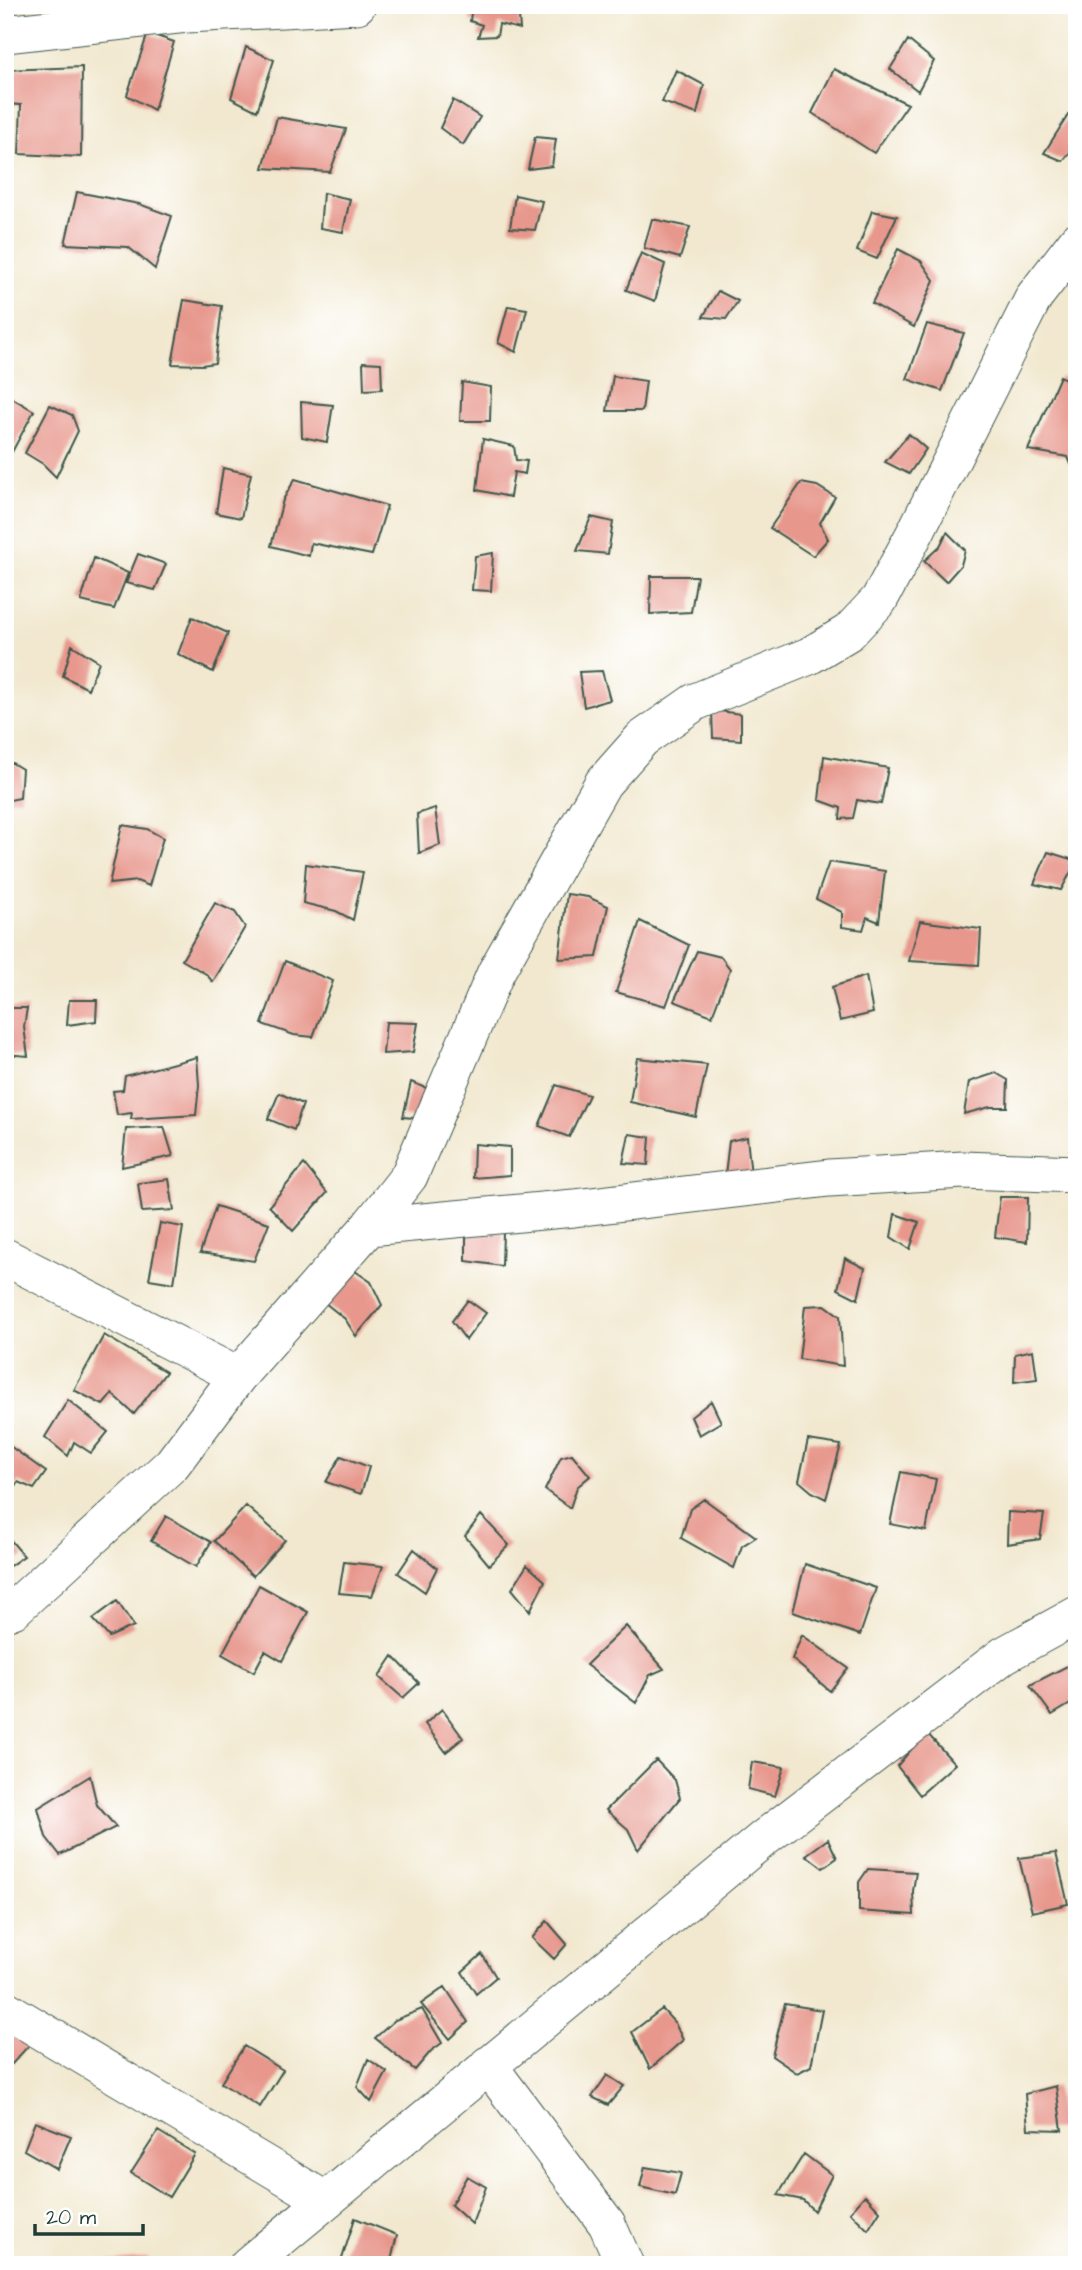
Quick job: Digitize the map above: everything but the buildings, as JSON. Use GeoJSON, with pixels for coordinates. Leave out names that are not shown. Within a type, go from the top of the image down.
{"type":"FeatureCollection","features":[{"type":"Feature","properties":{"kind":"street"},"geometry":{"type":"LineString","coordinates":[[5,34],[187,14],[357,5]]}},
{"type":"Feature","properties":{"kind":"street"},"geometry":{"type":"LineString","coordinates":[[5,1614],[172,1464],[238,1376],[369,1227],[409,1176],[496,972],[603,783],[642,739],[695,702],[809,656],[849,632],[879,600],[1034,298],[1077,241]]}},
{"type":"Feature","properties":{"kind":"street"},"geometry":{"type":"LineString","coordinates":[[369,1227],[574,1208],[829,1178],[963,1170],[1077,1174]]}},
{"type":"Feature","properties":{"kind":"street"},"geometry":{"type":"LineString","coordinates":[[5,1257],[238,1376]]}},
{"type":"Feature","properties":{"kind":"street"},"geometry":{"type":"LineString","coordinates":[[248,2265],[762,1839],[1004,1655],[1077,1615]]}},
{"type":"Feature","properties":{"kind":"street"},"geometry":{"type":"LineString","coordinates":[[5,2009],[325,2200]]}},
{"type":"Feature","properties":{"kind":"street"},"geometry":{"type":"LineString","coordinates":[[488,2065],[607,2224],[625,2265]]}}]}
